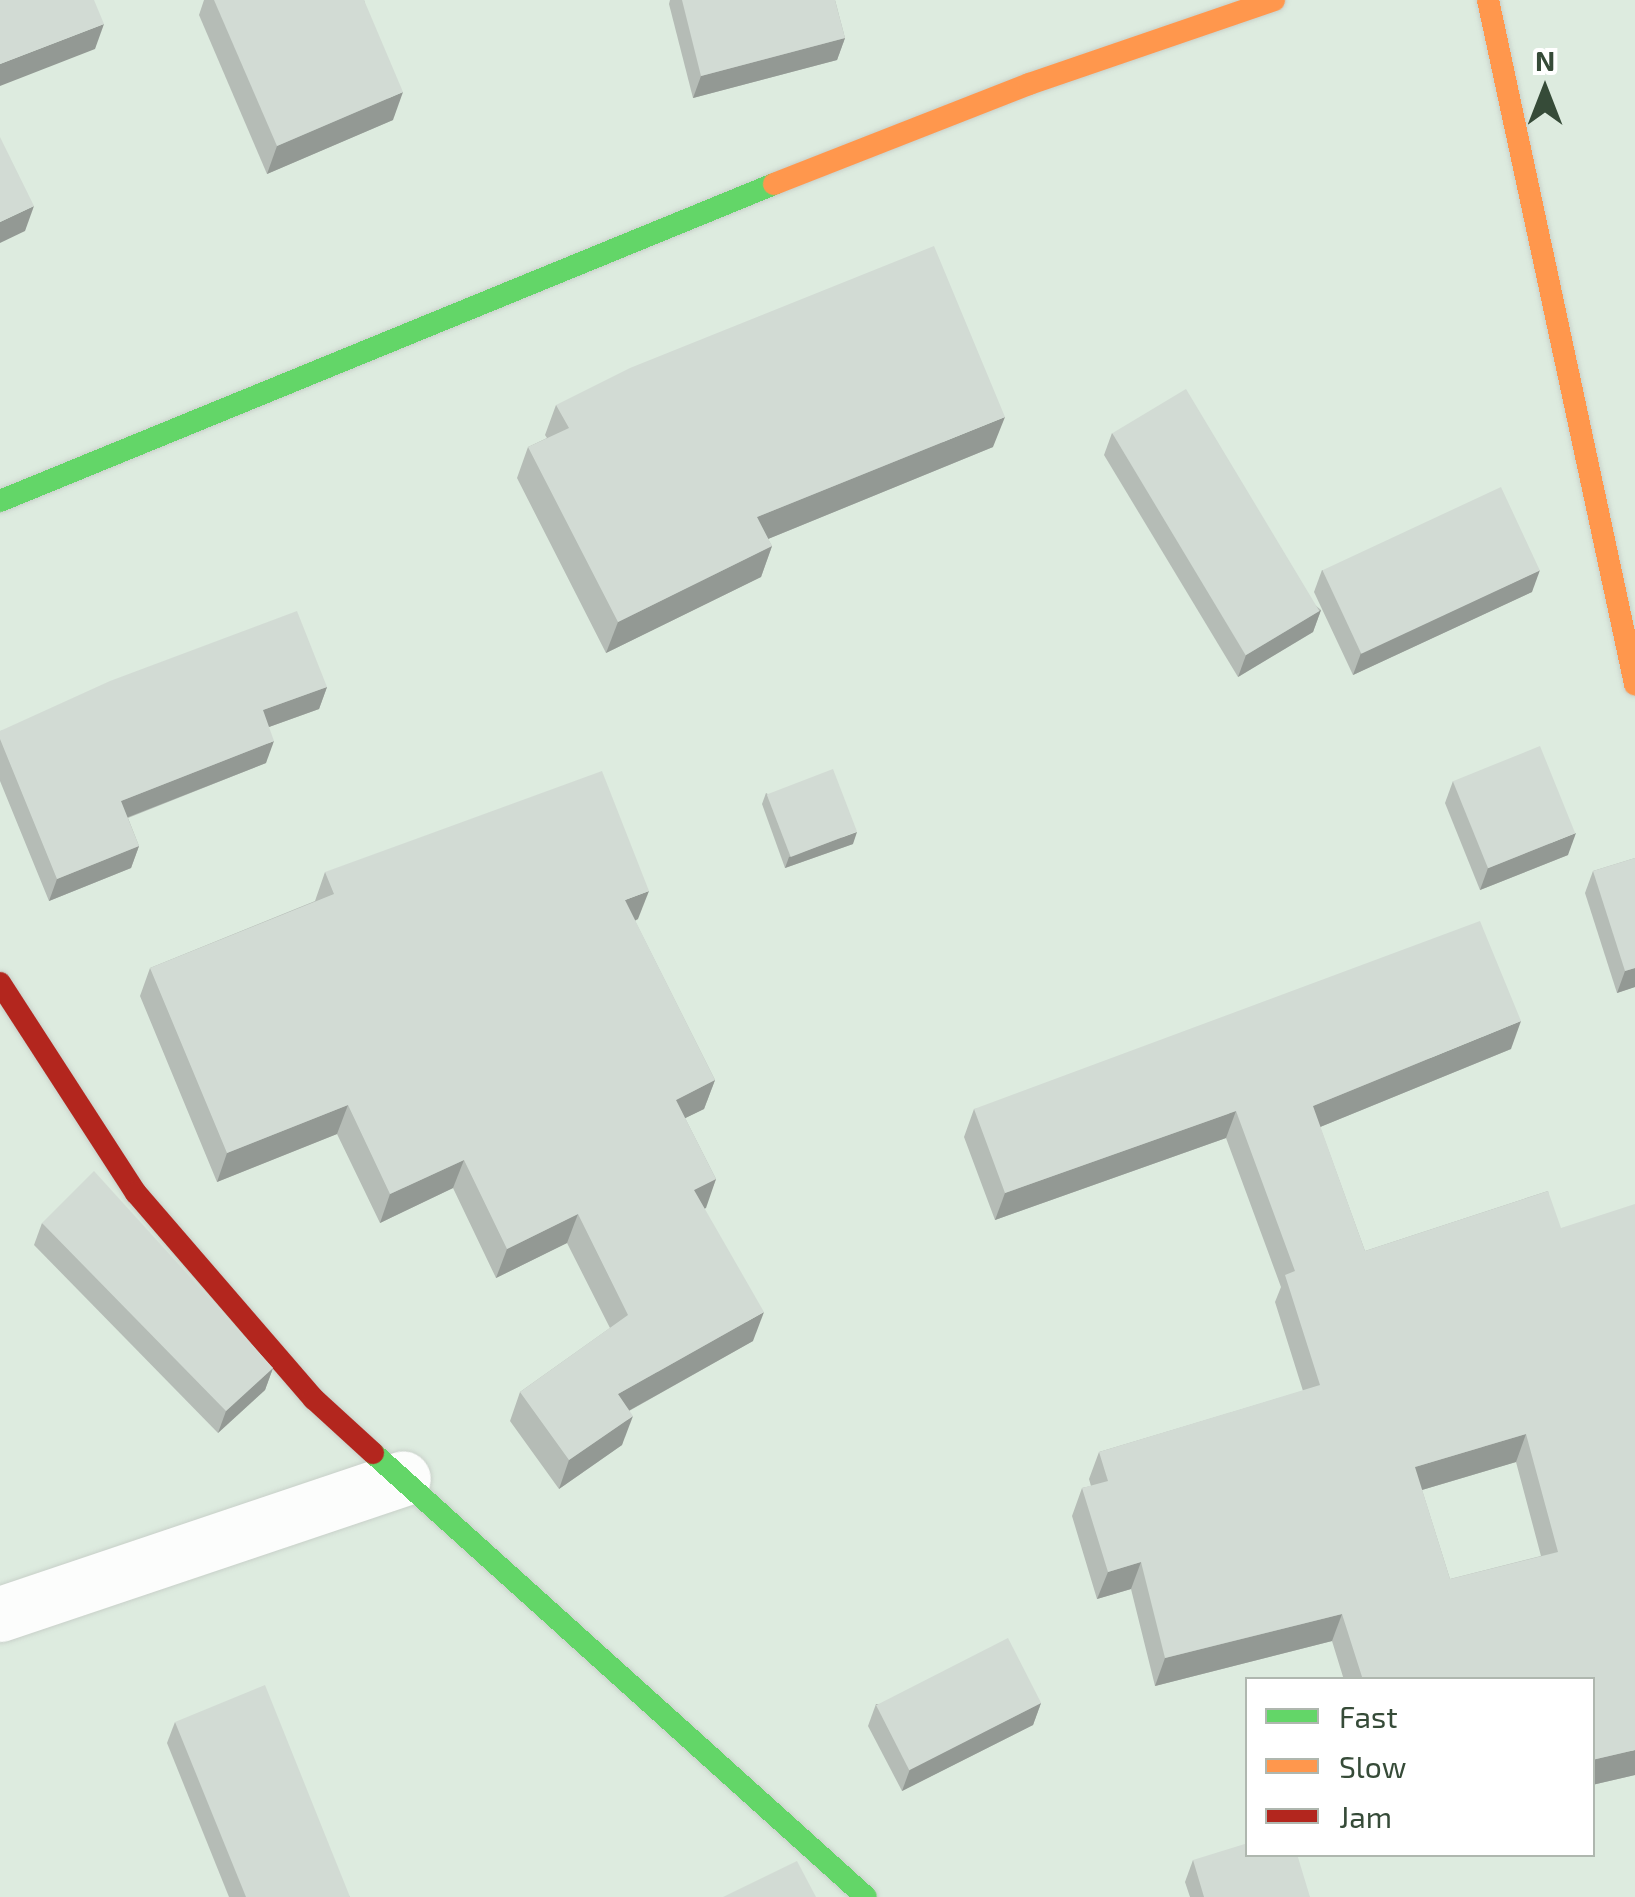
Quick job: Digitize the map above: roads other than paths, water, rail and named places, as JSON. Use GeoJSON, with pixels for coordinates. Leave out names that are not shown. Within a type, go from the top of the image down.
{"type":"FeatureCollection","features":[{"type":"Feature","properties":{"kind":"street"},"geometry":{"type":"LineString","coordinates":[[0,500],[586,258],[1029,84],[1274,0]]}},
{"type":"Feature","properties":{"kind":"street"},"geometry":{"type":"LineString","coordinates":[[1488,0],[1635,684]]}},
{"type":"Feature","properties":{"kind":"street"},"geometry":{"type":"LineString","coordinates":[[0,983],[136,1193],[314,1399],[866,1897]]}},
{"type":"Feature","properties":{"kind":"street"},"geometry":{"type":"LineString","coordinates":[[0,1614],[403,1478]]}}]}
